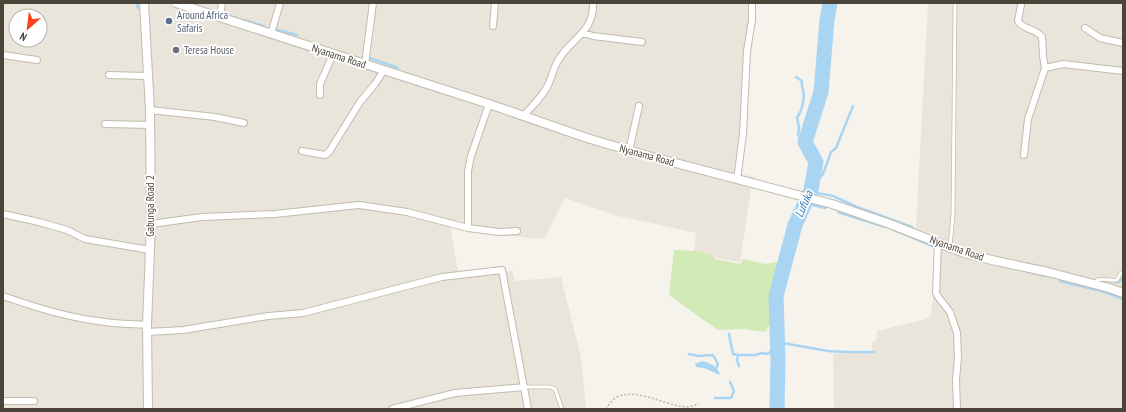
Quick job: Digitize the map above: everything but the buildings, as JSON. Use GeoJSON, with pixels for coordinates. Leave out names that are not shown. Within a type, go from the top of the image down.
{"type":"FeatureCollection","features":[{"type":"Feature","properties":{"kind":"street","name":"Gabunga Road 2"},"geometry":{"type":"LineString","coordinates":[[144,3],[150,110],[151,224],[147,329],[148,409]]}},
{"type":"Feature","properties":{"kind":"street","name":"Nyanama Road"},"geometry":{"type":"LineString","coordinates":[[176,3],[629,151],[832,204],[938,242],[964,253],[1096,284],[1123,293]]}},
{"type":"Feature","properties":{"kind":"street"},"geometry":{"type":"LineString","coordinates":[[220,17],[222,3]]}},
{"type":"Feature","properties":{"kind":"street"},"geometry":{"type":"LineString","coordinates":[[271,34],[280,3]]}},
{"type":"Feature","properties":{"kind":"street"},"geometry":{"type":"LineString","coordinates":[[365,64],[373,3]]}},
{"type":"Feature","properties":{"kind":"street"},"geometry":{"type":"LineString","coordinates":[[493,26],[495,3]]}},
{"type":"Feature","properties":{"kind":"street"},"geometry":{"type":"LineString","coordinates":[[523,116],[539,99],[547,87],[553,69],[559,58],[583,33],[592,17],[593,3]]}},
{"type":"Feature","properties":{"kind":"street"},"geometry":{"type":"LineString","coordinates":[[737,180],[743,134],[747,51],[752,20],[752,3]]}},
{"type":"Feature","properties":{"kind":"street"},"geometry":{"type":"LineString","coordinates":[[1021,4],[1018,21],[1022,26],[1036,31],[1042,37],[1042,56],[1045,68],[1028,119],[1024,155]]}},
{"type":"Feature","properties":{"kind":"street"},"geometry":{"type":"LineString","coordinates":[[1085,28],[1100,38],[1123,43]]}},
{"type":"Feature","properties":{"kind":"street"},"geometry":{"type":"LineString","coordinates":[[583,33],[593,36],[642,42]]}},
{"type":"Feature","properties":{"kind":"street"},"geometry":{"type":"LineString","coordinates":[[320,95],[320,84],[333,54]]}},
{"type":"Feature","properties":{"kind":"street"},"geometry":{"type":"LineString","coordinates":[[3,55],[37,60]]}},
{"type":"Feature","properties":{"kind":"street"},"geometry":{"type":"LineString","coordinates":[[1045,68],[1063,64],[1123,71]]}},
{"type":"Feature","properties":{"kind":"street"},"geometry":{"type":"LineString","coordinates":[[302,151],[326,155],[360,102],[384,70]]}},
{"type":"Feature","properties":{"kind":"street"},"geometry":{"type":"LineString","coordinates":[[109,75],[148,76]]}},
{"type":"Feature","properties":{"kind":"street"},"geometry":{"type":"LineString","coordinates":[[468,228],[468,172],[473,151],[489,104]]}},
{"type":"Feature","properties":{"kind":"street"},"geometry":{"type":"LineString","coordinates":[[629,151],[639,106]]}},
{"type":"Feature","properties":{"kind":"street"},"geometry":{"type":"LineString","coordinates":[[150,110],[214,117],[244,123]]}},
{"type":"Feature","properties":{"kind":"street"},"geometry":{"type":"LineString","coordinates":[[105,124],[150,125]]}},
{"type":"Feature","properties":{"kind":"street"},"geometry":{"type":"LineString","coordinates":[[151,224],[202,217],[275,214],[359,205],[407,212],[468,228],[499,232],[517,231]]}},
{"type":"Feature","properties":{"kind":"street"},"geometry":{"type":"LineString","coordinates":[[3,214],[68,230],[85,240],[150,250]]}},
{"type":"Feature","properties":{"kind":"street"},"geometry":{"type":"LineString","coordinates":[[938,242],[936,293],[950,312],[957,333],[957,409]]}},
{"type":"Feature","properties":{"kind":"street"},"geometry":{"type":"LineString","coordinates":[[3,296],[82,319],[147,329],[184,330],[268,316],[303,313],[442,277],[502,270],[528,409]]}},
{"type":"Feature","properties":{"kind":"street"},"geometry":{"type":"LineString","coordinates":[[395,409],[455,392],[524,387]]}},
{"type":"Feature","properties":{"kind":"street"},"geometry":{"type":"LineString","coordinates":[[3,401],[34,400]]}},
{"type":"Feature","properties":{"kind":"lane"},"geometry":{"type":"LineString","coordinates":[[950,247],[953,214],[955,3]]}},
{"type":"Feature","properties":{"kind":"lane"},"geometry":{"type":"LineString","coordinates":[[1096,284],[1097,280],[1099,279],[1111,281],[1117,280],[1121,273],[1123,273]]}},
{"type":"Feature","properties":{"kind":"lane"},"geometry":{"type":"LineString","coordinates":[[524,387],[550,387],[555,389],[562,409]]}},
{"type":"Feature","properties":{"kind":"path"},"geometry":{"type":"LineString","coordinates":[[606,409],[618,396],[633,395],[649,397],[686,407],[699,404]]}},
{"type":"Feature","properties":{"kind":"shaded area"},"geometry":{"type":"Polygon","coordinates":[[[3,3],[751,3],[742,116],[735,173],[755,177],[751,189],[740,262],[694,254],[696,233],[618,216],[565,198],[544,239],[509,236],[450,226],[459,276],[512,271],[515,281],[561,277],[581,357],[586,409],[3,409],[3,3]]]}},
{"type":"Feature","properties":{"kind":"shaded area"},"geometry":{"type":"Polygon","coordinates":[[[928,3],[1123,3],[1123,409],[834,409],[833,354],[872,352],[872,342],[876,340],[877,331],[930,318],[933,299],[937,236],[916,228],[928,3]]]}},
{"type":"Feature","properties":{"kind":"green space"},"geometry":{"type":"Polygon","coordinates":[[[674,250],[697,251],[714,256],[714,259],[741,264],[742,259],[765,264],[790,260],[792,262],[790,272],[786,273],[774,318],[765,332],[744,329],[718,330],[669,295],[674,250]]]}},
{"type":"Feature","properties":{"kind":"water"},"geometry":{"type":"Polygon","coordinates":[[[702,361],[716,367],[720,375],[704,368],[696,367],[695,364],[702,361]]]}},
{"type":"Feature","properties":{"kind":"waterway"},"geometry":{"type":"LineString","coordinates":[[136,3],[138,8]]}},
{"type":"Feature","properties":{"kind":"waterway","name":"Lufuka"},"geometry":{"type":"LineString","coordinates":[[777,409],[778,360],[776,296],[795,225],[811,190],[816,162],[805,142],[821,92],[827,20],[830,3]]}},
{"type":"Feature","properties":{"kind":"waterway"},"geometry":{"type":"LineString","coordinates":[[223,14],[237,18]]}},
{"type":"Feature","properties":{"kind":"waterway"},"geometry":{"type":"LineString","coordinates":[[244,20],[264,26]]}},
{"type":"Feature","properties":{"kind":"waterway"},"geometry":{"type":"LineString","coordinates":[[278,30],[297,35]]}},
{"type":"Feature","properties":{"kind":"waterway"},"geometry":{"type":"LineString","coordinates":[[367,57],[398,68]]}},
{"type":"Feature","properties":{"kind":"waterway"},"geometry":{"type":"LineString","coordinates":[[796,77],[802,81],[804,94],[803,105],[797,118],[799,127],[798,135],[805,142]]}},
{"type":"Feature","properties":{"kind":"waterway"},"geometry":{"type":"LineString","coordinates":[[812,185],[823,174],[831,152],[836,148],[853,106]]}},
{"type":"Feature","properties":{"kind":"waterway"},"geometry":{"type":"LineString","coordinates":[[811,190],[817,193],[833,196],[857,207],[912,227]]}},
{"type":"Feature","properties":{"kind":"waterway"},"geometry":{"type":"LineString","coordinates":[[805,203],[825,208]]}},
{"type":"Feature","properties":{"kind":"waterway"},"geometry":{"type":"LineString","coordinates":[[838,212],[885,227]]}},
{"type":"Feature","properties":{"kind":"waterway"},"geometry":{"type":"LineString","coordinates":[[892,229],[935,247]]}},
{"type":"Feature","properties":{"kind":"waterway"},"geometry":{"type":"LineString","coordinates":[[1026,271],[1036,274]]}},
{"type":"Feature","properties":{"kind":"waterway"},"geometry":{"type":"LineString","coordinates":[[1113,282],[1119,282],[1123,278]]}},
{"type":"Feature","properties":{"kind":"waterway"},"geometry":{"type":"LineString","coordinates":[[1060,281],[1097,290]]}},
{"type":"Feature","properties":{"kind":"waterway"},"geometry":{"type":"LineString","coordinates":[[1099,290],[1123,299]]}},
{"type":"Feature","properties":{"kind":"waterway"},"geometry":{"type":"LineString","coordinates":[[729,334],[733,354],[738,355]]}},
{"type":"Feature","properties":{"kind":"waterway"},"geometry":{"type":"LineString","coordinates":[[777,342],[828,351],[875,352]]}},
{"type":"Feature","properties":{"kind":"waterway"},"geometry":{"type":"LineString","coordinates":[[739,366],[737,360],[738,355],[766,354],[777,347]]}},
{"type":"Feature","properties":{"kind":"waterway"},"geometry":{"type":"LineString","coordinates":[[689,354],[698,356],[713,355],[718,364],[716,369]]}},
{"type":"Feature","properties":{"kind":"waterway"},"geometry":{"type":"LineString","coordinates":[[715,398],[731,398],[734,391],[730,382]]}},
{"type":"Feature","properties":{"kind":"place","name":"Around Africa Safaris"},"geometry":{"type":"Point","coordinates":[169,21]}},
{"type":"Feature","properties":{"kind":"place","name":"Teresa House"},"geometry":{"type":"Point","coordinates":[176,50]}}]}
